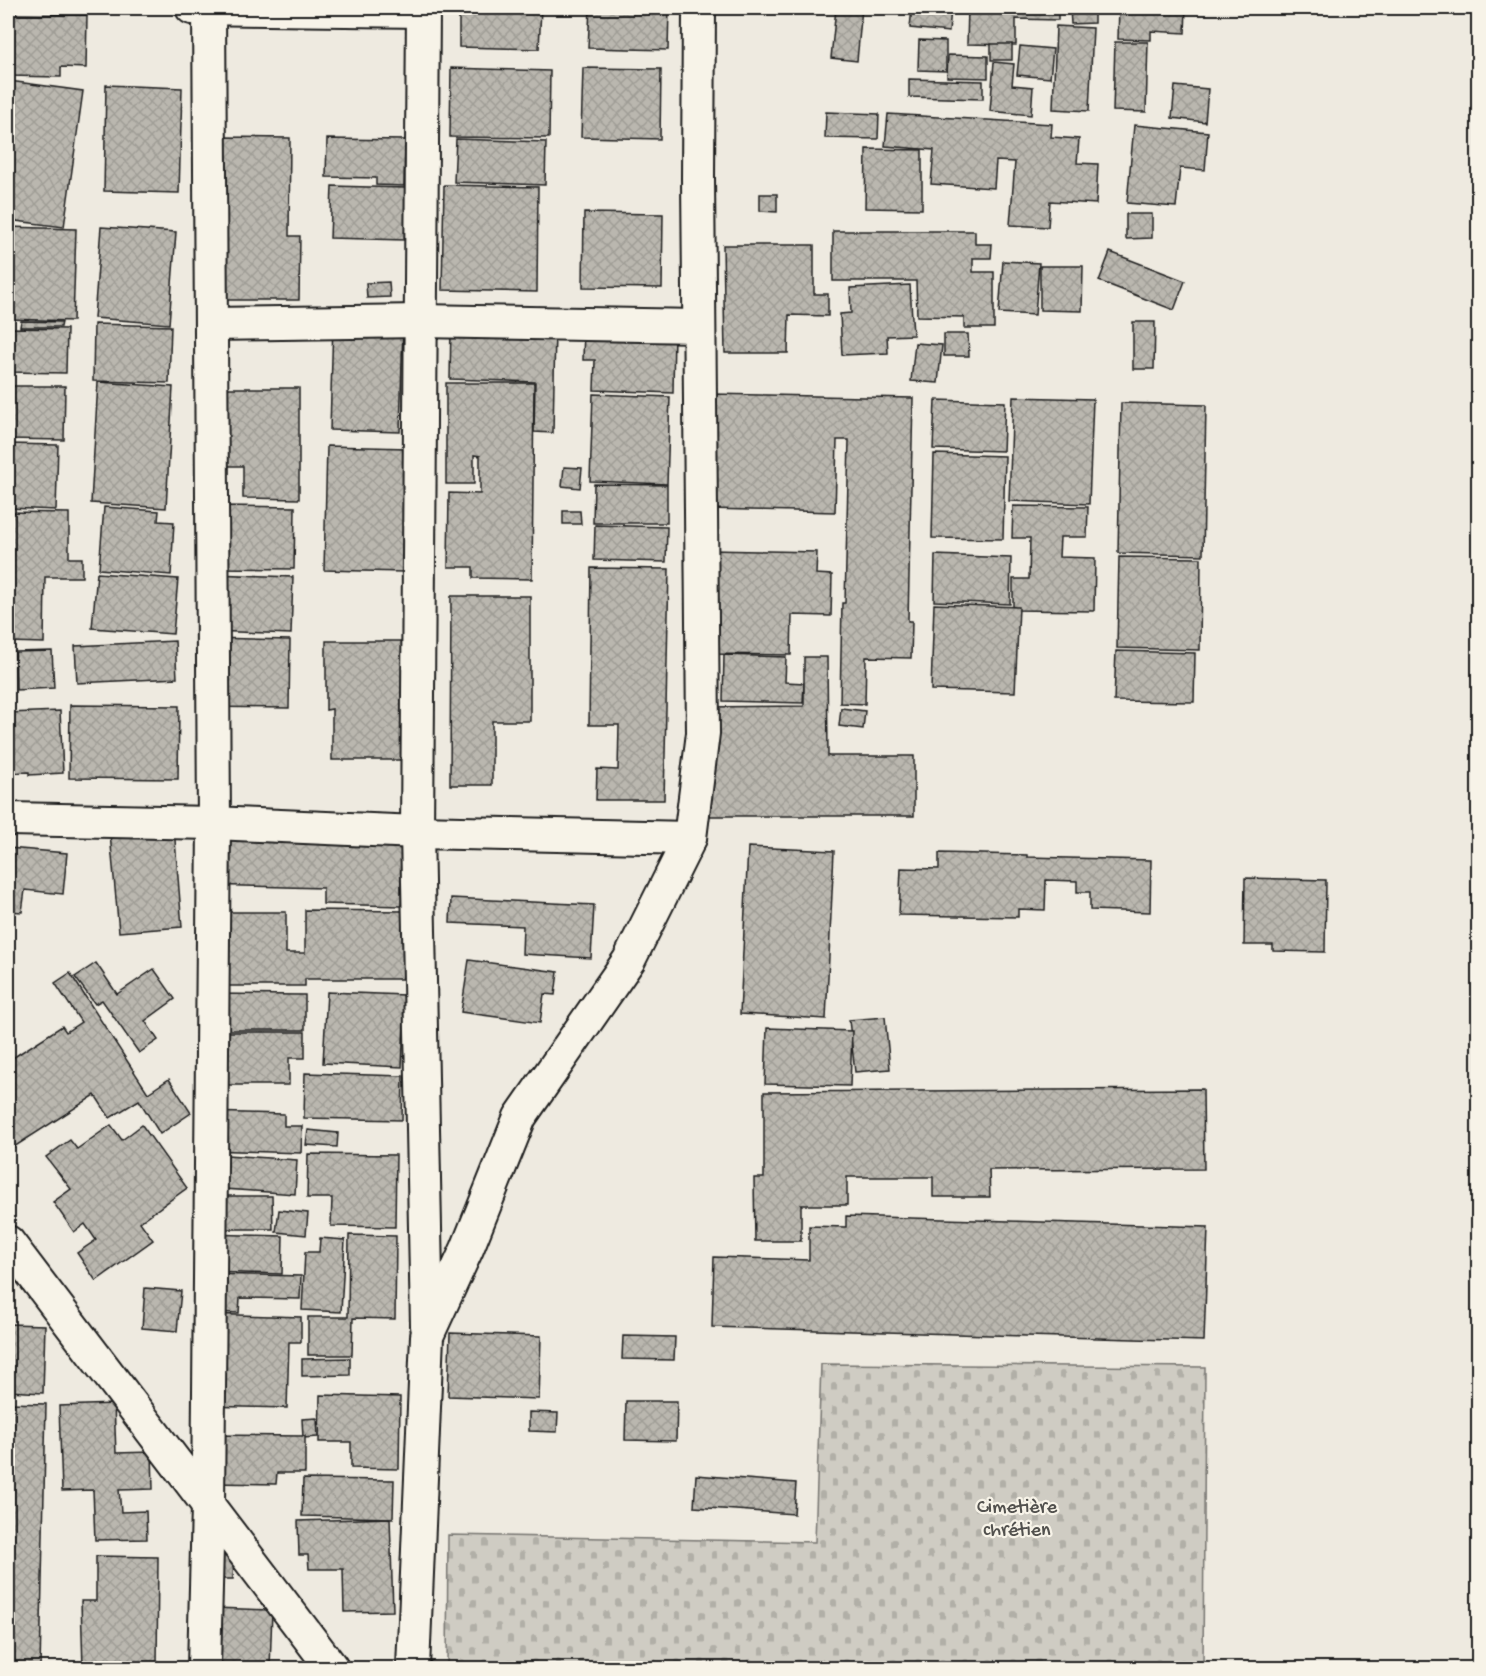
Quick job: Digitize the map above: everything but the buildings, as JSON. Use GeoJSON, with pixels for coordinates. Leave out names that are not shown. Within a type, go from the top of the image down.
{"type":"FeatureCollection","features":[{"type":"Feature","properties":{"kind":"street"},"geometry":{"type":"LineString","coordinates":[[204,1668],[208,1506],[214,823],[211,324],[204,8],[423,9],[417,832],[427,1336],[413,1668]]}},
{"type":"Feature","properties":{"kind":"street"},"geometry":{"type":"LineString","coordinates":[[427,1336],[466,1249],[520,1116],[629,960],[690,838],[703,733],[699,8]]}},
{"type":"Feature","properties":{"kind":"street"},"geometry":{"type":"LineString","coordinates":[[211,324],[421,321],[699,326]]}},
{"type":"Feature","properties":{"kind":"street"},"geometry":{"type":"LineString","coordinates":[[8,819],[690,838]]}},
{"type":"Feature","properties":{"kind":"street"},"geometry":{"type":"LineString","coordinates":[[8,1242],[332,1668]]}},
{"type":"Feature","properties":{"kind":"green space","name":"Cimetière chrétien"},"geometry":{"type":"Polygon","coordinates":[[[821,1364],[1205,1367],[1203,1668],[447,1668],[448,1535],[815,1542],[821,1364]]]}}]}
